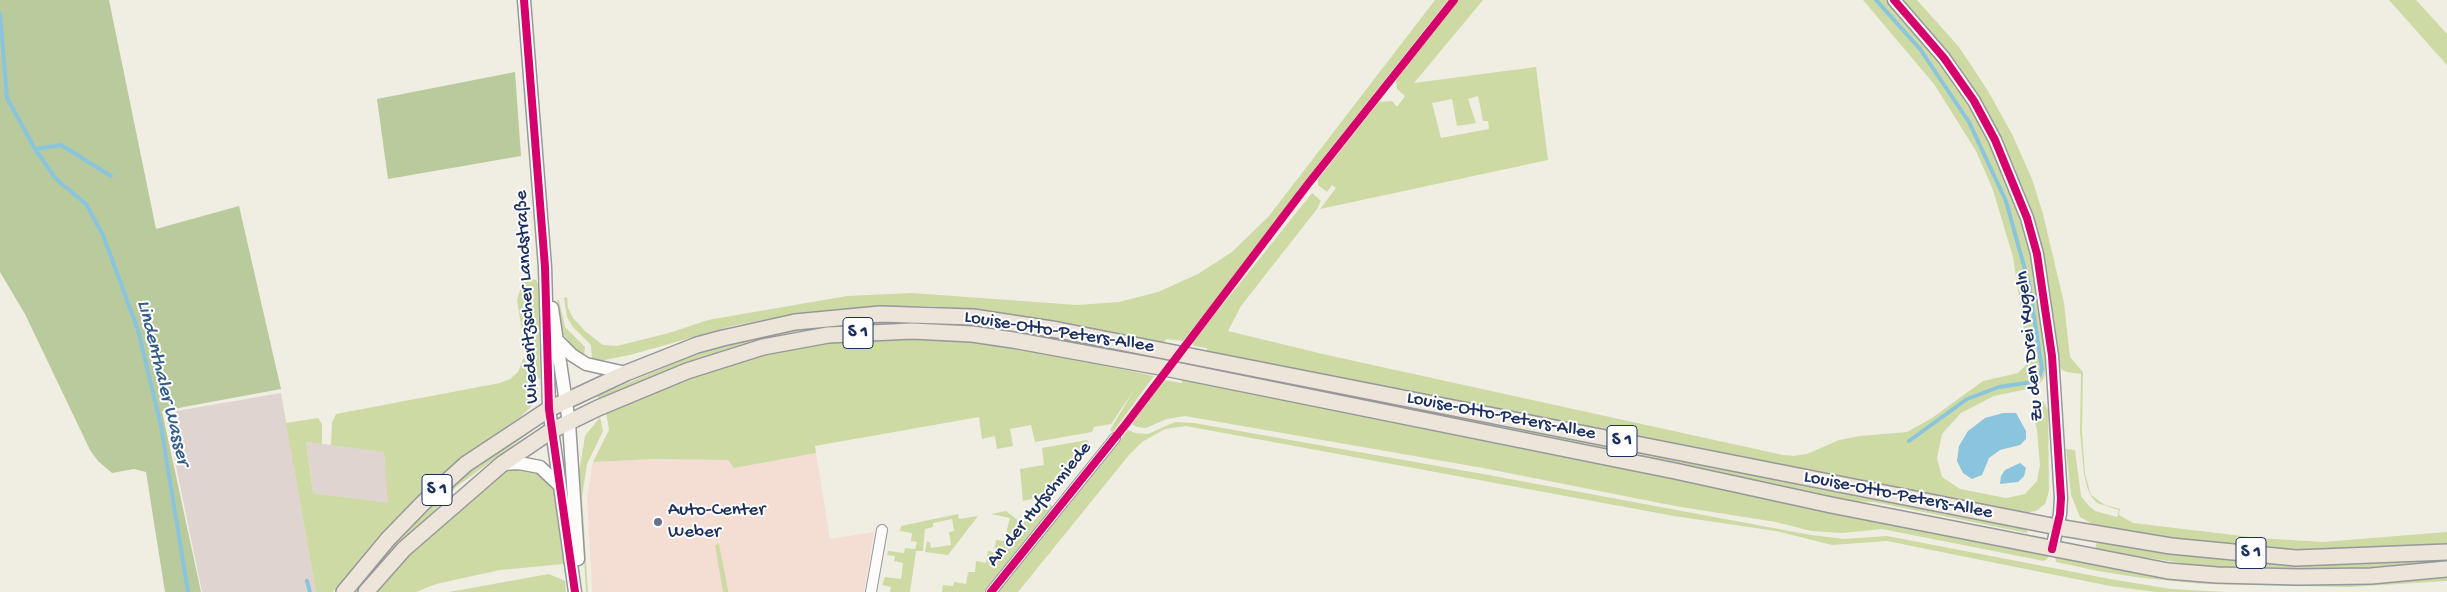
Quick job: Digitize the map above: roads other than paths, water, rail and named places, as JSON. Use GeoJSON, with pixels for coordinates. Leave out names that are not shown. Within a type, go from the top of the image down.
{"type":"FeatureCollection","features":[{"type":"Feature","properties":{"kind":"main road","name":"Louise-Otto-Peters-Allee"},"geometry":{"type":"LineString","coordinates":[[566,402],[626,373],[697,345],[757,329],[795,322],[880,314],[982,318],[1172,352],[2057,527],[2171,546],[2296,558],[2447,552]]}},
{"type":"Feature","properties":{"kind":"main road","name":"Louise-Otto-Peters-Allee"},"geometry":{"type":"LineString","coordinates":[[569,423],[637,390],[688,371],[763,348],[828,335],[912,331],[972,334],[1168,369],[2168,571],[2216,576],[2299,577],[2371,576],[2447,569]]}},
{"type":"Feature","properties":{"kind":"main road","name":"S 1"},"geometry":{"type":"LineString","coordinates":[[344,592],[388,539],[424,502],[466,464],[549,409],[566,402]]}},
{"type":"Feature","properties":{"kind":"main road","name":"S 1"},"geometry":{"type":"LineString","coordinates":[[366,592],[404,549],[502,464],[551,431],[569,423]]}},
{"type":"Feature","properties":{"kind":"street","name":"Wiederitzscher Landstraße"},"geometry":{"type":"LineString","coordinates":[[524,0],[545,266],[549,409],[558,484],[575,592]]}},
{"type":"Feature","properties":{"kind":"street","name":"Zu den Drei Kugeln"},"geometry":{"type":"LineString","coordinates":[[1894,0],[1944,58],[1974,101],[1995,140],[2027,218],[2037,254],[2052,356],[2061,498],[2052,549]]}},
{"type":"Feature","properties":{"kind":"street","name":"Wiederitzscher Landstraße"},"geometry":{"type":"LineString","coordinates":[[545,266],[569,423],[574,520],[582,592]]}},
{"type":"Feature","properties":{"kind":"street"},"geometry":{"type":"LineString","coordinates":[[557,340],[572,355],[586,364],[626,373]]}},
{"type":"Feature","properties":{"kind":"street","name":"An der Hufschmiede"},"geometry":{"type":"LineString","coordinates":[[991,592],[1115,438]]}},
{"type":"Feature","properties":{"kind":"street"},"geometry":{"type":"LineString","coordinates":[[502,464],[519,463],[540,466],[558,484]]}},
{"type":"Feature","properties":{"kind":"street"},"geometry":{"type":"LineString","coordinates":[[871,592],[882,530]]}},
{"type":"Feature","properties":{"kind":"water"},"geometry":{"type":"Polygon","coordinates":[[[2003,413],[2016,413],[2026,431],[2026,439],[2020,445],[2000,450],[1989,458],[1982,475],[1972,479],[1963,473],[1957,461],[1959,446],[1968,431],[1985,418],[2003,413]]]}},
{"type":"Feature","properties":{"kind":"water"},"geometry":{"type":"Polygon","coordinates":[[[2020,463],[2026,468],[2024,476],[2018,482],[2000,484],[2001,476],[2005,470],[2020,463]]]}},
{"type":"Feature","properties":{"kind":"waterway"},"geometry":{"type":"LineString","coordinates":[[1876,0],[1920,49],[1969,122],[2006,201],[2029,284],[2042,369],[2039,377],[2032,382],[1999,387],[1967,399],[1909,441]]}},
{"type":"Feature","properties":{"kind":"waterway","name":"Lindenthaler Wasser"},"geometry":{"type":"LineString","coordinates":[[0,14],[7,98],[35,149],[56,179],[86,204],[103,235],[138,330],[161,426],[188,592]]}},
{"type":"Feature","properties":{"kind":"waterway","name":"Lindenthaler Wasser"},"geometry":{"type":"LineString","coordinates":[[35,149],[61,145],[111,176]]}},
{"type":"Feature","properties":{"kind":"waterway"},"geometry":{"type":"LineString","coordinates":[[307,581],[310,592]]}},
{"type":"Feature","properties":{"kind":"place","name":"Auto-Center Weber"},"geometry":{"type":"Point","coordinates":[658,522]}}]}
